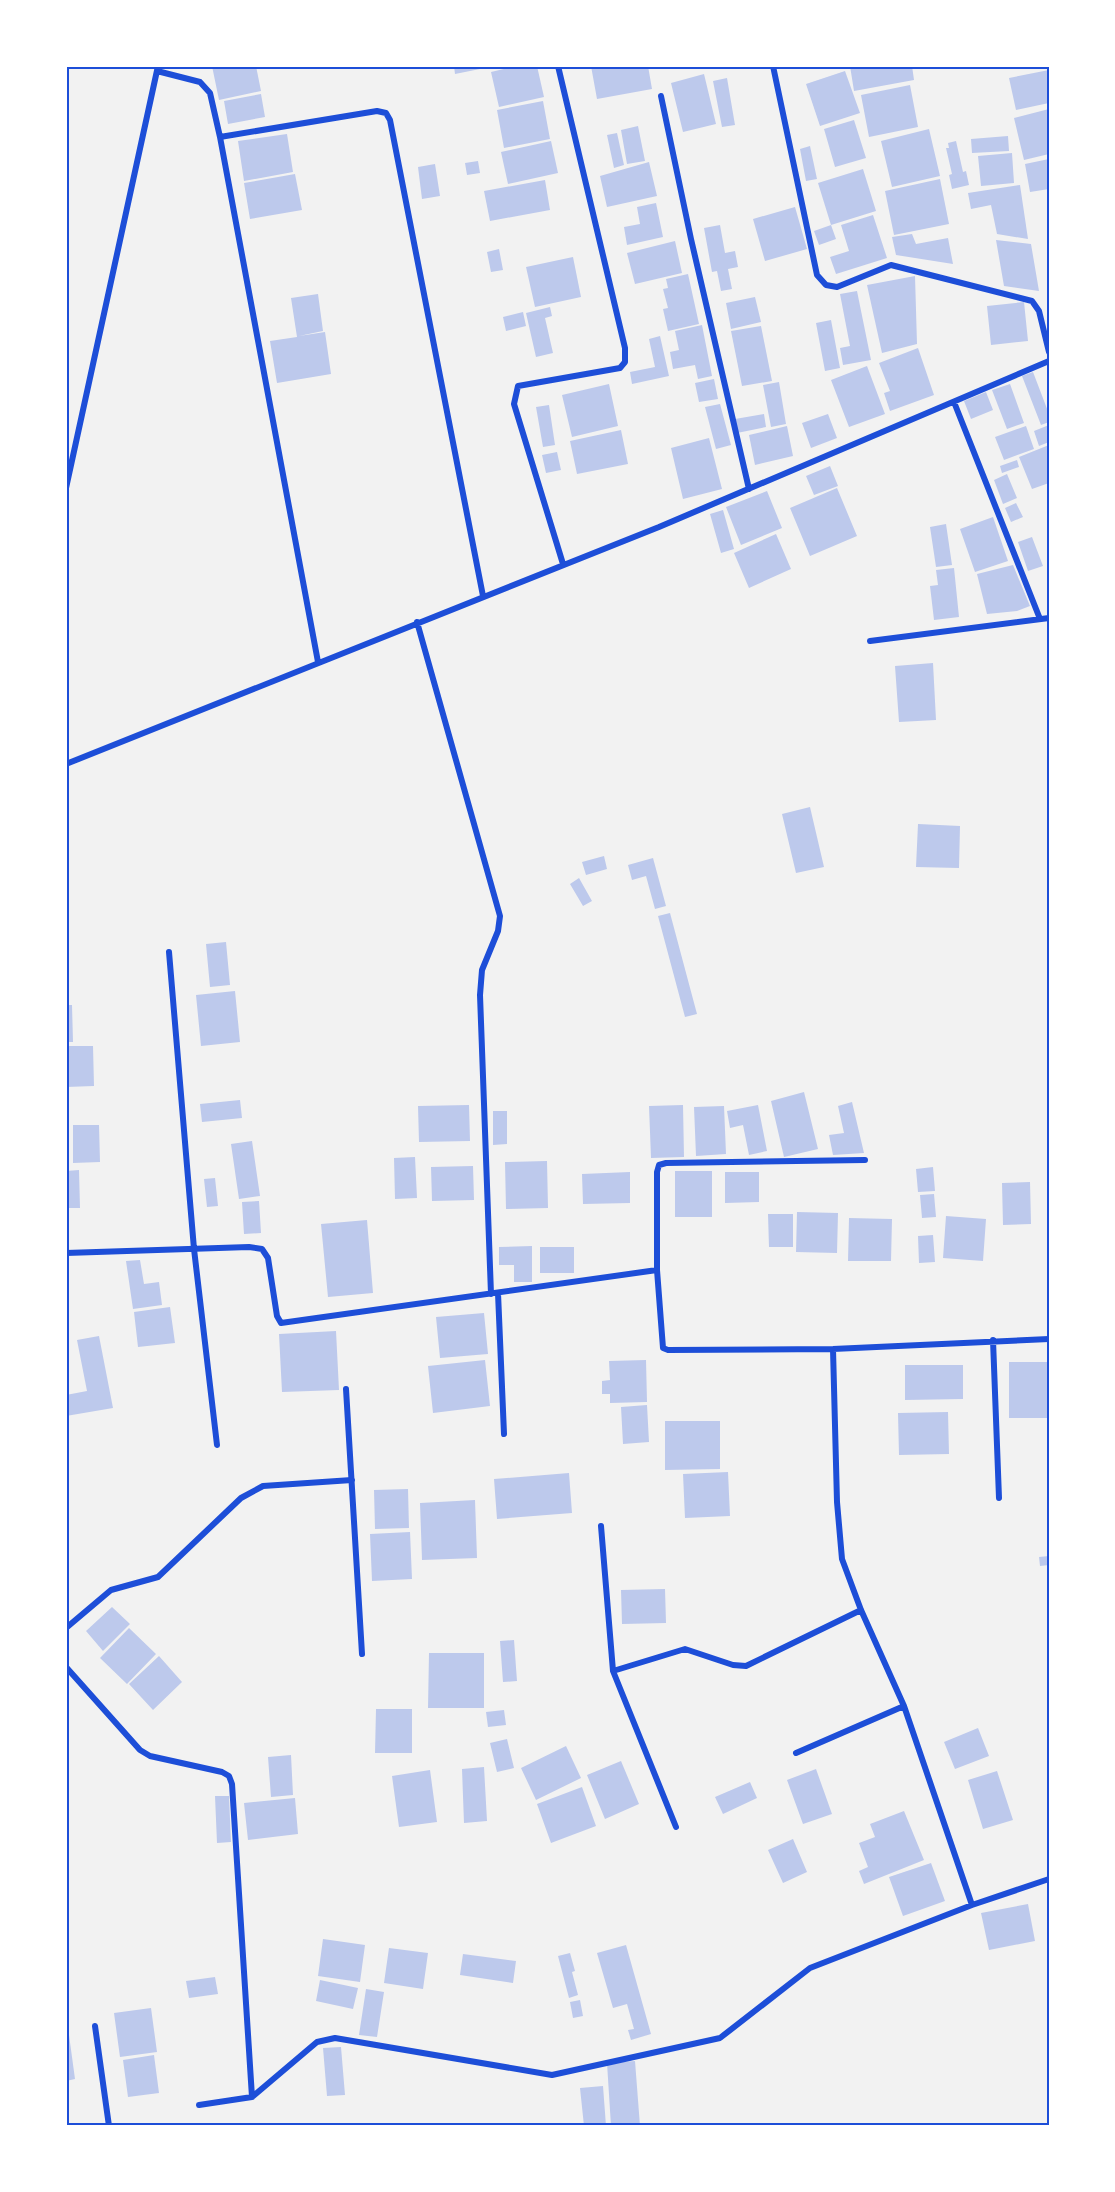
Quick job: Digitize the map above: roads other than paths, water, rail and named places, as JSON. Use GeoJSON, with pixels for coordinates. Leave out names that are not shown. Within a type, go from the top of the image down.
{"type":"FeatureCollection","features":[{"type":"Feature","properties":{"kind":"street"},"geometry":{"type":"LineString","coordinates":[[558,66],[625,348],[625,362],[620,368],[518,386],[515,392],[514,404],[562,564]]}},
{"type":"Feature","properties":{"kind":"street"},"geometry":{"type":"LineString","coordinates":[[773,66],[817,275],[826,285],[837,287],[891,265],[966,286],[1022,297],[1032,301],[1039,311],[1049,352]]}},
{"type":"Feature","properties":{"kind":"street"},"geometry":{"type":"LineString","coordinates":[[66,488],[158,68],[200,82],[210,93],[318,662]]}},
{"type":"Feature","properties":{"kind":"street"},"geometry":{"type":"LineString","coordinates":[[661,96],[691,239],[749,489]]}},
{"type":"Feature","properties":{"kind":"street"},"geometry":{"type":"LineString","coordinates":[[220,137],[377,111],[386,113],[390,120],[483,596]]}},
{"type":"Feature","properties":{"kind":"street"},"geometry":{"type":"LineString","coordinates":[[66,764],[749,489],[1049,361]]}},
{"type":"Feature","properties":{"kind":"street"},"geometry":{"type":"LineString","coordinates":[[954,402],[1040,619]]}},
{"type":"Feature","properties":{"kind":"street"},"geometry":{"type":"LineString","coordinates":[[870,641],[1049,618]]}},
{"type":"Feature","properties":{"kind":"street"},"geometry":{"type":"LineString","coordinates":[[417,622],[500,916],[498,931],[482,970],[480,995],[494,1293],[504,1434]]}},
{"type":"Feature","properties":{"kind":"street"},"geometry":{"type":"LineString","coordinates":[[169,952],[194,1249],[217,1445]]}},
{"type":"Feature","properties":{"kind":"street"},"geometry":{"type":"LineString","coordinates":[[865,1160],[659,1165],[657,1172],[657,1270],[663,1348],[668,1350],[833,1349],[1049,1339]]}},
{"type":"Feature","properties":{"kind":"street"},"geometry":{"type":"LineString","coordinates":[[66,1253],[249,1247],[262,1249],[268,1258],[277,1316],[281,1323],[657,1270]]}},
{"type":"Feature","properties":{"kind":"street"},"geometry":{"type":"LineString","coordinates":[[993,1340],[999,1498]]}},
{"type":"Feature","properties":{"kind":"street"},"geometry":{"type":"LineString","coordinates":[[833,1349],[837,1503],[842,1559],[861,1610],[904,1706],[972,1905]]}},
{"type":"Feature","properties":{"kind":"street"},"geometry":{"type":"LineString","coordinates":[[346,1389],[363,1654]]}},
{"type":"Feature","properties":{"kind":"street"},"geometry":{"type":"LineString","coordinates":[[66,1628],[111,1590],[158,1577],[241,1498],[263,1486],[352,1480]]}},
{"type":"Feature","properties":{"kind":"street"},"geometry":{"type":"LineString","coordinates":[[600,1526],[614,1671],[676,1827]]}},
{"type":"Feature","properties":{"kind":"street"},"geometry":{"type":"LineString","coordinates":[[614,1671],[685,1649],[733,1665],[746,1666],[861,1610]]}},
{"type":"Feature","properties":{"kind":"street"},"geometry":{"type":"LineString","coordinates":[[66,1667],[140,1750],[150,1756],[222,1772],[230,1776],[252,2097]]}},
{"type":"Feature","properties":{"kind":"street"},"geometry":{"type":"LineString","coordinates":[[796,1753],[904,1706]]}},
{"type":"Feature","properties":{"kind":"street"},"geometry":{"type":"LineString","coordinates":[[199,2105],[252,2097],[317,2042],[335,2038],[552,2074],[720,2038],[810,1968],[972,1905],[1049,1879]]}},
{"type":"Feature","properties":{"kind":"street"},"geometry":{"type":"LineString","coordinates":[[95,2026],[109,2126]]}}]}
